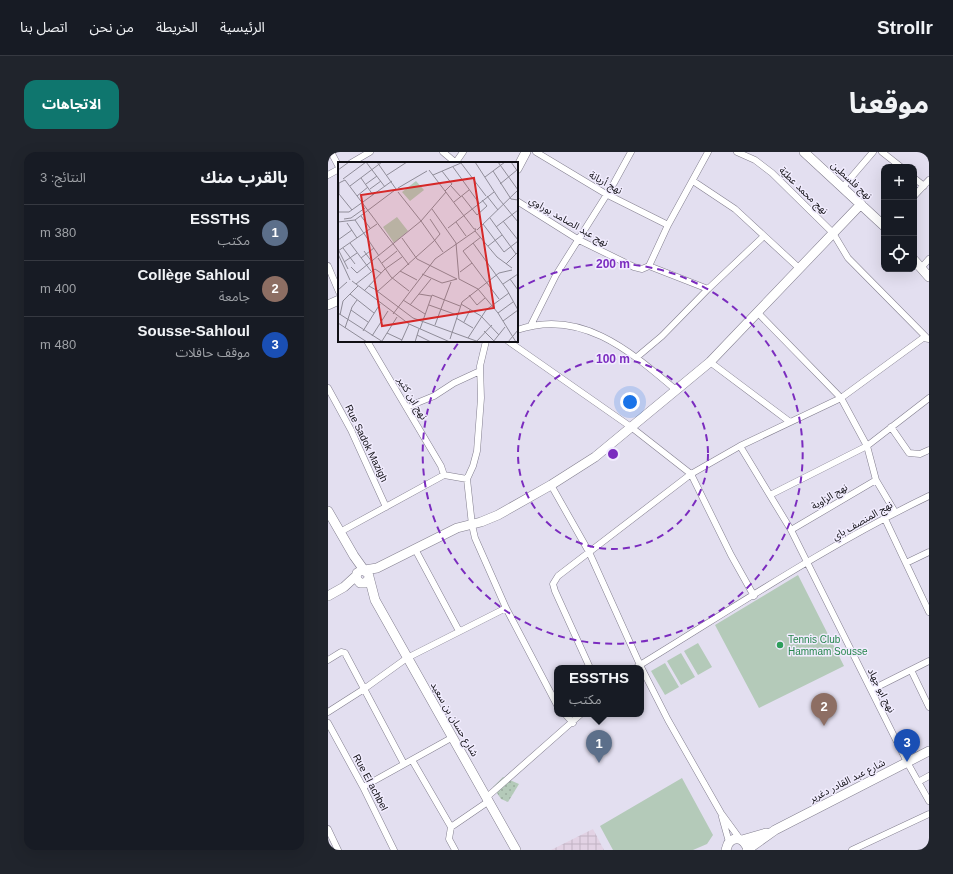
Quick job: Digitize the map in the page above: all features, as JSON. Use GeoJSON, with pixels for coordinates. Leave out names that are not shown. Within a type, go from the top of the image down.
{"type":"FeatureCollection","features":[{"type":"Feature","properties":{"kind":"street"},"geometry":{"type":"LineString","coordinates":[[331,152],[338,166]]}},
{"type":"Feature","properties":{"kind":"street"},"geometry":{"type":"LineString","coordinates":[[353,162],[370,152]]}},
{"type":"Feature","properties":{"kind":"street"},"geometry":{"type":"LineString","coordinates":[[443,152],[455,162]]}},
{"type":"Feature","properties":{"kind":"street"},"geometry":{"type":"LineString","coordinates":[[457,162],[463,152]]}},
{"type":"Feature","properties":{"kind":"street"},"geometry":{"type":"LineString","coordinates":[[518,167],[526,152]]}},
{"type":"Feature","properties":{"kind":"street","name":"نهج أريانة"},"geometry":{"type":"LineString","coordinates":[[536,152],[606,194],[668,224]]}},
{"type":"Feature","properties":{"kind":"street"},"geometry":{"type":"LineString","coordinates":[[531,325],[556,275],[579,240],[631,152]]}},
{"type":"Feature","properties":{"kind":"street"},"geometry":{"type":"LineString","coordinates":[[708,152],[668,224],[649,266],[708,289]]}},
{"type":"Feature","properties":{"kind":"street","name":"نهج محمد عطيّة"},"geometry":{"type":"LineString","coordinates":[[737,152],[755,160],[772,173],[834,233],[848,258],[928,338]]}},
{"type":"Feature","properties":{"kind":"street","name":"نهج فلسطين"},"geometry":{"type":"LineString","coordinates":[[804,152],[881,223]]}},
{"type":"Feature","properties":{"kind":"street"},"geometry":{"type":"LineString","coordinates":[[843,187],[873,152]]}},
{"type":"Feature","properties":{"kind":"street"},"geometry":{"type":"LineString","coordinates":[[882,152],[897,164]]}},
{"type":"Feature","properties":{"kind":"street"},"geometry":{"type":"LineString","coordinates":[[328,175],[338,169]]}},
{"type":"Feature","properties":{"kind":"street"},"geometry":{"type":"LineString","coordinates":[[692,180],[735,209],[800,269]]}},
{"type":"Feature","properties":{"kind":"street"},"geometry":{"type":"LineString","coordinates":[[917,180],[924,186]]}},
{"type":"Feature","properties":{"kind":"street"},"geometry":{"type":"LineString","coordinates":[[917,193],[929,180]]}},
{"type":"Feature","properties":{"kind":"street","name":"نهج عبد الصامد بوراوي"},"geometry":{"type":"LineString","coordinates":[[518,202],[579,240],[634,267],[642,269],[649,266]]}},
{"type":"Feature","properties":{"kind":"street"},"geometry":{"type":"LineString","coordinates":[[328,596],[377,568],[457,528],[498,515],[551,485],[595,456],[710,362],[861,204]]}},
{"type":"Feature","properties":{"kind":"street"},"geometry":{"type":"LineString","coordinates":[[637,357],[662,336],[708,289],[764,236]]}},
{"type":"Feature","properties":{"kind":"street"},"geometry":{"type":"LineString","coordinates":[[921,268],[929,259]]}},
{"type":"Feature","properties":{"kind":"street"},"geometry":{"type":"LineString","coordinates":[[917,263],[929,277]]}},
{"type":"Feature","properties":{"kind":"street"},"geometry":{"type":"LineString","coordinates":[[328,266],[338,290]]}},
{"type":"Feature","properties":{"kind":"street"},"geometry":{"type":"LineString","coordinates":[[328,305],[338,300]]}},
{"type":"Feature","properties":{"kind":"street"},"geometry":{"type":"LineString","coordinates":[[758,313],[841,398],[867,446],[876,480],[895,512]]}},
{"type":"Feature","properties":{"kind":"street"},"geometry":{"type":"LineString","coordinates":[[518,330],[531,325],[565,324],[583,328],[637,357],[676,390]]}},
{"type":"Feature","properties":{"kind":"street"},"geometry":{"type":"LineString","coordinates":[[589,665],[553,584],[558,576],[691,474],[740,446],[841,398],[923,338],[928,338]]}},
{"type":"Feature","properties":{"kind":"street","name":"نهج ابن كثير"},"geometry":{"type":"LineString","coordinates":[[369,342],[441,466],[444,475]]}},
{"type":"Feature","properties":{"kind":"street"},"geometry":{"type":"LineString","coordinates":[[486,342],[481,358],[480,409],[476,451],[473,466],[467,479],[472,524],[475,538],[506,608],[554,699]]}},
{"type":"Feature","properties":{"kind":"street"},"geometry":{"type":"LineString","coordinates":[[509,342],[631,427],[691,474],[725,543],[754,596]]}},
{"type":"Feature","properties":{"kind":"street"},"geometry":{"type":"LineString","coordinates":[[710,362],[790,422]]}},
{"type":"Feature","properties":{"kind":"street"},"geometry":{"type":"LineString","coordinates":[[407,407],[434,396],[454,383],[480,371]]}},
{"type":"Feature","properties":{"kind":"street","name":"Rue Sadok Mazigh"},"geometry":{"type":"LineString","coordinates":[[328,388],[351,430],[386,507]]}},
{"type":"Feature","properties":{"kind":"street"},"geometry":{"type":"LineString","coordinates":[[770,495],[867,446],[929,398]]}},
{"type":"Feature","properties":{"kind":"street"},"geometry":{"type":"LineString","coordinates":[[891,427],[909,453],[920,454],[929,450]]}},
{"type":"Feature","properties":{"kind":"street","name":"نهج ابو جهاد"},"geometry":{"type":"LineString","coordinates":[[740,446],[792,530],[807,564],[870,690],[929,801]]}},
{"type":"Feature","properties":{"kind":"street"},"geometry":{"type":"LineString","coordinates":[[340,532],[444,475],[467,479]]}},
{"type":"Feature","properties":{"kind":"street","name":"نهج الزاوية"},"geometry":{"type":"LineString","coordinates":[[792,530],[876,480]]}},
{"type":"Feature","properties":{"kind":"street"},"geometry":{"type":"LineString","coordinates":[[551,485],[588,552],[637,665]]}},
{"type":"Feature","properties":{"kind":"street","name":"نهج المنصف باي"},"geometry":{"type":"LineString","coordinates":[[641,665],[895,512],[929,496]]}},
{"type":"Feature","properties":{"kind":"street","name":"شارع حسان بن سعيد"},"geometry":{"type":"LineString","coordinates":[[328,511],[354,556],[363,577],[407,658],[516,850]]}},
{"type":"Feature","properties":{"kind":"street"},"geometry":{"type":"LineString","coordinates":[[885,519],[929,612]]}},
{"type":"Feature","properties":{"kind":"street"},"geometry":{"type":"LineString","coordinates":[[415,549],[460,631]]}},
{"type":"Feature","properties":{"kind":"street"},"geometry":{"type":"LineString","coordinates":[[906,563],[929,552]]}},
{"type":"Feature","properties":{"kind":"street"},"geometry":{"type":"LineString","coordinates":[[328,712],[364,689],[407,658],[506,608]]}},
{"type":"Feature","properties":{"kind":"street"},"geometry":{"type":"LineString","coordinates":[[328,660],[341,652],[344,652],[404,764]]}},
{"type":"Feature","properties":{"kind":"street"},"geometry":{"type":"LineString","coordinates":[[870,690],[929,661]]}},
{"type":"Feature","properties":{"kind":"street"},"geometry":{"type":"LineString","coordinates":[[911,670],[929,707]]}},
{"type":"Feature","properties":{"kind":"street"},"geometry":{"type":"LineString","coordinates":[[644,678],[721,814],[746,845],[747,850]]}},
{"type":"Feature","properties":{"kind":"street"},"geometry":{"type":"LineString","coordinates":[[568,717],[573,723]]}},
{"type":"Feature","properties":{"kind":"street"},"geometry":{"type":"LineString","coordinates":[[455,850],[449,839],[452,827],[488,799],[579,717]]}},
{"type":"Feature","properties":{"kind":"street","name":"Rue El achbel"},"geometry":{"type":"LineString","coordinates":[[328,723],[363,787],[394,850]]}},
{"type":"Feature","properties":{"kind":"street"},"geometry":{"type":"LineString","coordinates":[[363,787],[453,737]]}},
{"type":"Feature","properties":{"kind":"street","name":"شارع عبد القادر دغرير"},"geometry":{"type":"LineString","coordinates":[[747,850],[775,830],[929,750]]}},
{"type":"Feature","properties":{"kind":"street"},"geometry":{"type":"LineString","coordinates":[[412,760],[452,827]]}},
{"type":"Feature","properties":{"kind":"street"},"geometry":{"type":"LineString","coordinates":[[918,782],[929,776]]}},
{"type":"Feature","properties":{"kind":"street"},"geometry":{"type":"LineString","coordinates":[[721,814],[725,847]]}},
{"type":"Feature","properties":{"kind":"street"},"geometry":{"type":"LineString","coordinates":[[852,850],[929,814]]}},
{"type":"Feature","properties":{"kind":"street"},"geometry":{"type":"LineString","coordinates":[[328,829],[338,850]]}},
{"type":"Feature","properties":{"kind":"street","name":"شارع عبد القادر دغرير"},"geometry":{"type":"LineString","coordinates":[[725,847],[734,839],[741,840],[775,830]]}},
{"type":"Feature","properties":{"kind":"street"},"geometry":{"type":"LineString","coordinates":[[867,843],[870,850]]}},
{"type":"Feature","properties":{"kind":"shaded area"},"geometry":{"type":"Polygon","coordinates":[[[593,829],[604,850],[551,850],[593,829]]]}},
{"type":"Feature","properties":{"kind":"green space","name":"Tennis Club Hammam Sousse"},"geometry":{"type":"Polygon","coordinates":[[[798,575],[844,666],[759,708],[715,625],[798,575]]]}},
{"type":"Feature","properties":{"kind":"green space"},"geometry":{"type":"Polygon","coordinates":[[[698,643],[712,667],[698,675],[684,651],[698,643]]]}},
{"type":"Feature","properties":{"kind":"green space"},"geometry":{"type":"Polygon","coordinates":[[[681,653],[695,677],[681,685],[667,661],[681,653]]]}},
{"type":"Feature","properties":{"kind":"green space"},"geometry":{"type":"Polygon","coordinates":[[[665,663],[679,687],[665,695],[651,671],[665,663]]]}},
{"type":"Feature","properties":{"kind":"green space"},"geometry":{"type":"Polygon","coordinates":[[[503,777],[519,784],[508,802],[501,799],[493,787],[503,777]]]}},
{"type":"Feature","properties":{"kind":"green space"},"geometry":{"type":"Polygon","coordinates":[[[682,778],[713,835],[707,844],[693,850],[613,850],[600,826],[682,778]]]}},
{"type":"Feature","properties":{"kind":"place","name":"Tennis Club Hammam Sousse"},"geometry":{"type":"Point","coordinates":[780,645]}},
{"type":"Feature","properties":{"kind":"place","name":"Collège Sahloul"},"geometry":{"type":"Point","coordinates":[824,726]}},
{"type":"Feature","properties":{"kind":"place","name":"Sousse-Sahloul"},"geometry":{"type":"Point","coordinates":[907,762]}},
{"type":"Feature","properties":{"kind":"place","name":"ESSTHS"},"geometry":{"type":"Point","coordinates":[599,763]}}]}
